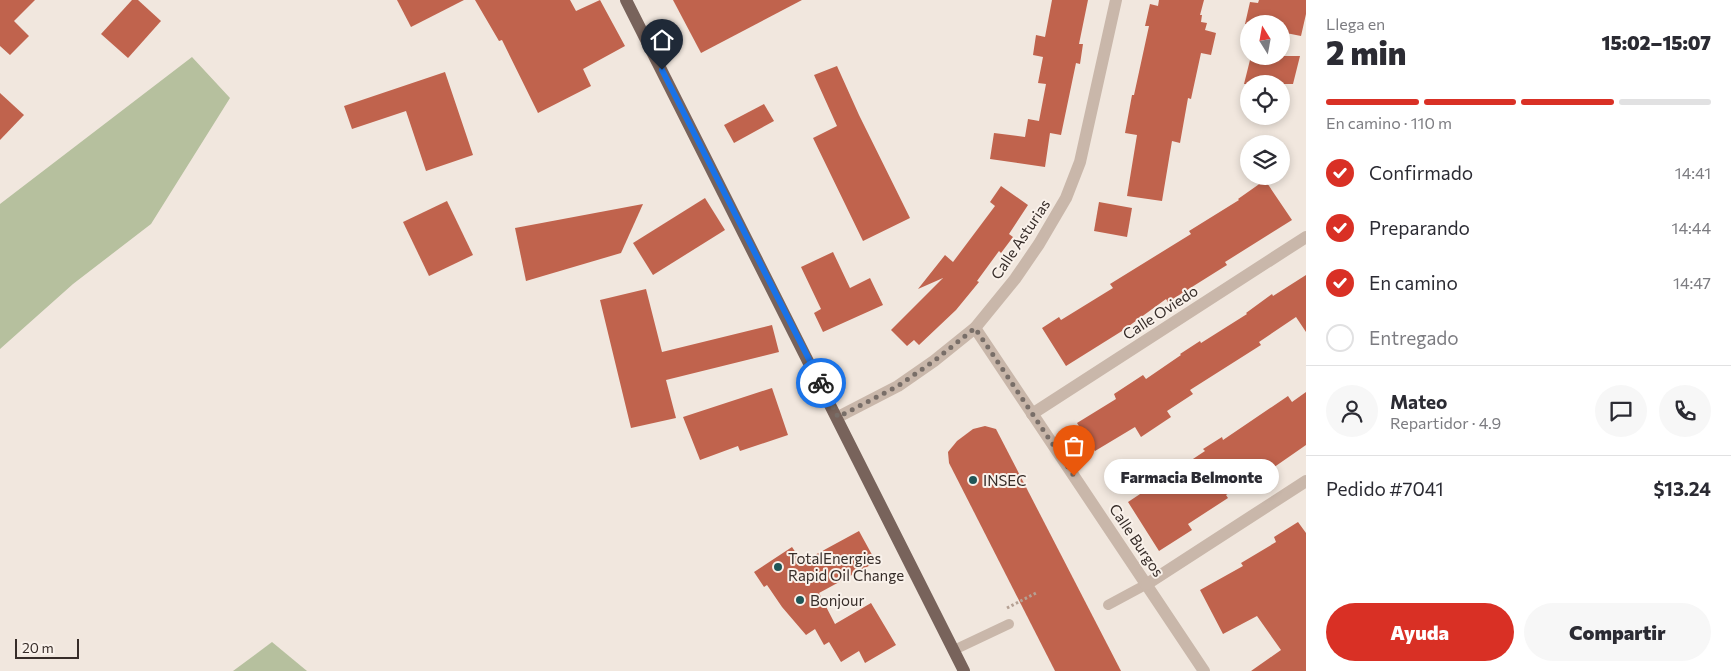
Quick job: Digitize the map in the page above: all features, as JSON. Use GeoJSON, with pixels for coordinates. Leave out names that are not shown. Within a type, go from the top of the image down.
{"type":"FeatureCollection","features":[{"type":"Feature","properties":{"kind":"main road"},"geometry":{"type":"LineString","coordinates":[[626,0],[838,417],[964,671]]}},
{"type":"Feature","properties":{"kind":"street","name":"Calle Asturias"},"geometry":{"type":"LineString","coordinates":[[838,417],[898,386],[934,361],[975,328],[1025,265],[1066,198],[1080,162],[1116,0]]}},
{"type":"Feature","properties":{"kind":"street","name":"Calle Oviedo"},"geometry":{"type":"LineString","coordinates":[[1032,414],[1306,237]]}},
{"type":"Feature","properties":{"kind":"street","name":"Calle Burgos"},"geometry":{"type":"LineString","coordinates":[[975,328],[1204,671]]}},
{"type":"Feature","properties":{"kind":"street"},"geometry":{"type":"LineString","coordinates":[[1147,584],[1306,481]]}},
{"type":"Feature","properties":{"kind":"lane"},"geometry":{"type":"LineString","coordinates":[[1108,605],[1147,584]]}},
{"type":"Feature","properties":{"kind":"lane"},"geometry":{"type":"LineString","coordinates":[[954,650],[1009,624]]}},
{"type":"Feature","properties":{"kind":"path"},"geometry":{"type":"LineString","coordinates":[[1002,610],[1036,593]]}},
{"type":"Feature","properties":{"kind":"green space"},"geometry":{"type":"Polygon","coordinates":[[[192,57],[230,98],[151,224],[73,284],[0,349],[0,204],[192,57]]]}},
{"type":"Feature","properties":{"kind":"green space"},"geometry":{"type":"Polygon","coordinates":[[[272,642],[307,671],[233,671],[272,642]]]}},
{"type":"Feature","properties":{"kind":"building"},"geometry":{"type":"Polygon","coordinates":[[[0,0],[35,0],[14,21],[29,36],[10,55],[0,46],[0,0]]]}},
{"type":"Feature","properties":{"kind":"building"},"geometry":{"type":"Polygon","coordinates":[[[132,0],[138,0],[161,21],[128,58],[101,34],[132,0]]]}},
{"type":"Feature","properties":{"kind":"building"},"geometry":{"type":"Polygon","coordinates":[[[397,0],[464,0],[411,27],[397,0]]]}},
{"type":"Feature","properties":{"kind":"building"},"geometry":{"type":"Polygon","coordinates":[[[475,0],[570,0],[576,11],[600,0],[625,46],[583,69],[591,86],[538,113],[502,40],[499,41],[475,0]]]}},
{"type":"Feature","properties":{"kind":"building"},"geometry":{"type":"Polygon","coordinates":[[[673,0],[802,0],[701,53],[673,0]]]}},
{"type":"Feature","properties":{"kind":"building"},"geometry":{"type":"Polygon","coordinates":[[[1052,0],[1088,0],[1079,44],[1083,44],[1080,64],[1076,63],[1061,135],[1050,133],[1045,167],[990,159],[994,133],[1025,137],[1028,119],[1039,121],[1046,84],[1038,83],[1043,57],[1033,55],[1036,35],[1045,37],[1052,0]]]}},
{"type":"Feature","properties":{"kind":"building"},"geometry":{"type":"Polygon","coordinates":[[[1159,0],[1204,0],[1200,15],[1202,15],[1201,22],[1207,23],[1205,30],[1216,33],[1211,55],[1201,53],[1191,99],[1188,98],[1180,143],[1172,141],[1162,201],[1127,196],[1137,135],[1125,133],[1149,26],[1145,26],[1150,4],[1158,6],[1159,0]]]}},
{"type":"Feature","properties":{"kind":"building"},"geometry":{"type":"Polygon","coordinates":[[[1259,0],[1306,0],[1306,14],[1301,36],[1290,34],[1290,15],[1247,15],[1250,2],[1258,3],[1259,0]]]}},
{"type":"Feature","properties":{"kind":"building"},"geometry":{"type":"Polygon","coordinates":[[[1290,56],[1300,56],[1293,84],[1290,84],[1290,75],[1246,75],[1249,65],[1290,65],[1290,56]]]}},
{"type":"Feature","properties":{"kind":"building"},"geometry":{"type":"Polygon","coordinates":[[[837,66],[910,218],[863,241],[813,138],[837,126],[814,75],[837,66]]]}},
{"type":"Feature","properties":{"kind":"building"},"geometry":{"type":"Polygon","coordinates":[[[445,72],[473,155],[426,171],[406,111],[352,129],[344,106],[445,72]]]}},
{"type":"Feature","properties":{"kind":"building"},"geometry":{"type":"Polygon","coordinates":[[[0,93],[24,115],[0,140],[0,93]]]}},
{"type":"Feature","properties":{"kind":"building"},"geometry":{"type":"Polygon","coordinates":[[[764,104],[774,121],[734,143],[724,125],[764,104]]]}},
{"type":"Feature","properties":{"kind":"building"},"geometry":{"type":"Polygon","coordinates":[[[1258,185],[1268,185],[1292,220],[1225,262],[1227,265],[1168,302],[1166,299],[1122,331],[1066,366],[1042,328],[1059,317],[1061,320],[1113,288],[1110,284],[1191,234],[1189,231],[1258,185]]]}},
{"type":"Feature","properties":{"kind":"building"},"geometry":{"type":"Polygon","coordinates":[[[1001,186],[1028,205],[1009,234],[1013,237],[1001,253],[999,251],[977,281],[979,282],[956,310],[919,345],[914,340],[907,346],[891,330],[943,278],[918,289],[945,255],[953,262],[995,206],[990,202],[1001,186]]]}},
{"type":"Feature","properties":{"kind":"building"},"geometry":{"type":"Polygon","coordinates":[[[705,198],[725,230],[653,275],[633,243],[705,198]]]}},
{"type":"Feature","properties":{"kind":"building"},"geometry":{"type":"Polygon","coordinates":[[[447,201],[473,255],[429,276],[403,222],[447,201]]]}},
{"type":"Feature","properties":{"kind":"building"},"geometry":{"type":"Polygon","coordinates":[[[1099,202],[1132,208],[1127,237],[1094,231],[1099,202]]]}},
{"type":"Feature","properties":{"kind":"building"},"geometry":{"type":"Polygon","coordinates":[[[643,204],[621,253],[526,281],[515,228],[643,204]]]}},
{"type":"Feature","properties":{"kind":"building"},"geometry":{"type":"Polygon","coordinates":[[[833,252],[850,288],[870,278],[883,305],[823,332],[814,313],[821,309],[801,267],[833,252]]]}},
{"type":"Feature","properties":{"kind":"building"},"geometry":{"type":"Polygon","coordinates":[[[1306,275],[1306,332],[1296,317],[1259,342],[1261,345],[1190,390],[1193,394],[1167,411],[1171,417],[1141,437],[1135,427],[1095,451],[1077,423],[1116,399],[1114,394],[1143,375],[1146,379],[1200,341],[1201,343],[1247,314],[1272,294],[1273,296],[1306,275]]]}},
{"type":"Feature","properties":{"kind":"building"},"geometry":{"type":"Polygon","coordinates":[[[646,289],[662,352],[772,325],[779,352],[666,380],[676,418],[631,428],[600,300],[646,289]]]}},
{"type":"Feature","properties":{"kind":"building"},"geometry":{"type":"Polygon","coordinates":[[[772,388],[788,435],[740,451],[738,446],[700,460],[683,417],[772,388]]]}},
{"type":"Feature","properties":{"kind":"building"},"geometry":{"type":"Polygon","coordinates":[[[1306,392],[1306,445],[1270,470],[1268,467],[1226,495],[1228,498],[1188,524],[1192,530],[1159,551],[1128,502],[1205,451],[1203,449],[1222,437],[1223,440],[1288,396],[1292,402],[1306,392]]]}},
{"type":"Feature","properties":{"kind":"building"},"geometry":{"type":"Polygon","coordinates":[[[985,426],[996,429],[1121,671],[1055,671],[949,463],[948,452],[957,441],[973,429],[985,426]]]}},
{"type":"Feature","properties":{"kind":"building"},"geometry":{"type":"Polygon","coordinates":[[[1298,522],[1306,533],[1306,671],[1251,671],[1281,650],[1257,616],[1223,634],[1200,590],[1243,566],[1241,563],[1276,542],[1274,537],[1298,522]]]}},
{"type":"Feature","properties":{"kind":"building"},"geometry":{"type":"Polygon","coordinates":[[[859,531],[876,562],[819,593],[835,624],[871,603],[896,645],[865,663],[859,651],[841,662],[829,642],[824,645],[815,629],[806,635],[782,607],[767,585],[764,587],[754,572],[792,547],[802,562],[859,531]]]}},
{"type":"Feature","properties":{"kind":"way so far"},"geometry":{"type":"LineString","coordinates":[[821,383],[838,417],[898,386],[934,361],[975,328],[1074,476]]}},
{"type":"Feature","properties":{"kind":"place","name":"Farmacia Belmonte"},"geometry":{"type":"Point","coordinates":[1074,476]}},
{"type":"Feature","properties":{"kind":"place","name":"INSEC"},"geometry":{"type":"Point","coordinates":[973,480]}},
{"type":"Feature","properties":{"kind":"place","name":"TotalEnergies Rapid Oil Change"},"geometry":{"type":"Point","coordinates":[778,567]}},
{"type":"Feature","properties":{"kind":"place","name":"Bonjour"},"geometry":{"type":"Point","coordinates":[800,600]}},
{"type":"Feature","properties":{"kind":"route"},"geometry":{"type":"LineString","coordinates":[[662,70],[821,383]]}}]}
